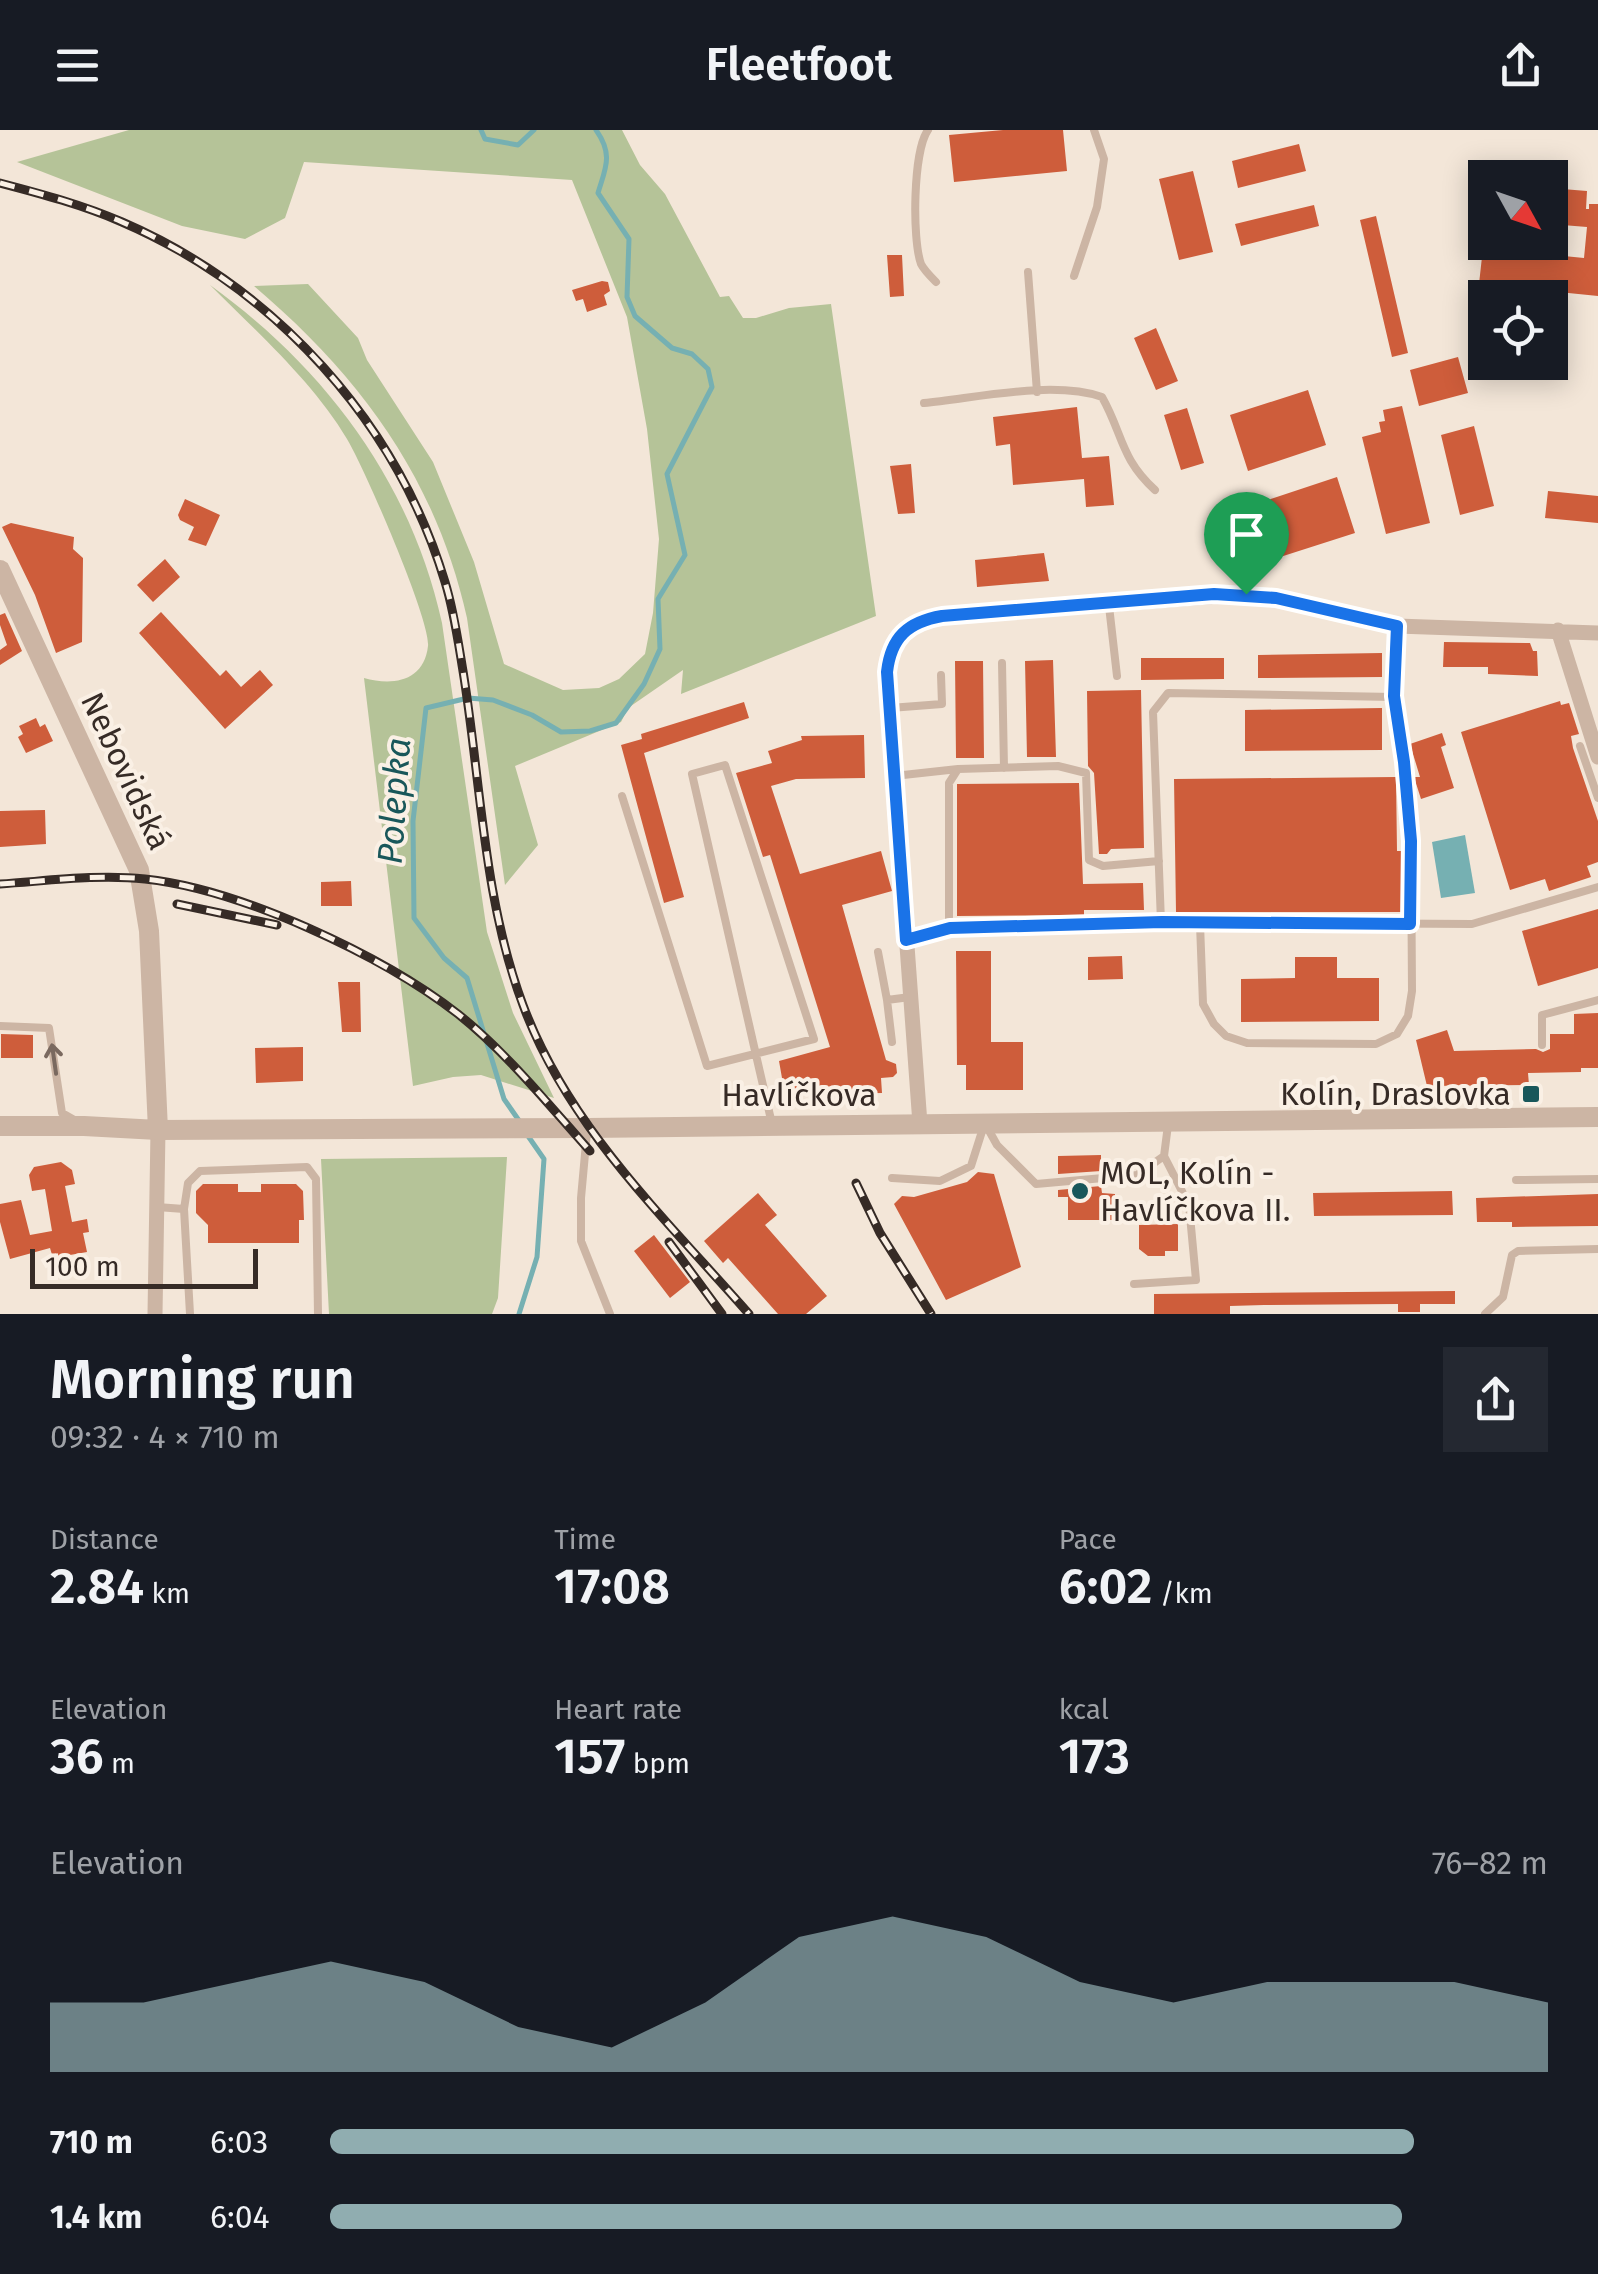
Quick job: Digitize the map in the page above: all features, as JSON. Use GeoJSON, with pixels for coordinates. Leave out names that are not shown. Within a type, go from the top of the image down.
{"type":"FeatureCollection","features":[{"type":"Feature","properties":{"kind":"street","name":"Nebovidská"},"geometry":{"type":"LineString","coordinates":[[0,570],[139,870],[148,931],[158,1130]]}},
{"type":"Feature","properties":{"kind":"street"},"geometry":{"type":"LineString","coordinates":[[920,1124],[910,997],[918,937],[908,773],[890,708],[889,657],[902,632],[914,623],[942,616],[1246,594],[1397,626],[1598,633]]}},
{"type":"Feature","properties":{"kind":"street"},"geometry":{"type":"LineString","coordinates":[[1558,630],[1598,757]]}},
{"type":"Feature","properties":{"kind":"street","name":"Havlíčkova"},"geometry":{"type":"LineString","coordinates":[[1,1126],[158,1130],[588,1128],[1598,1117]]}},
{"type":"Feature","properties":{"kind":"street"},"geometry":{"type":"LineString","coordinates":[[155,1314],[158,1130]]}},
{"type":"Feature","properties":{"kind":"lane"},"geometry":{"type":"LineString","coordinates":[[928,130],[923,137],[917,172],[917,238],[922,266],[936,282]]}},
{"type":"Feature","properties":{"kind":"lane"},"geometry":{"type":"LineString","coordinates":[[1074,276],[1096,207],[1104,158],[1094,130]]}},
{"type":"Feature","properties":{"kind":"lane"},"geometry":{"type":"LineString","coordinates":[[1028,272],[1037,392]]}},
{"type":"Feature","properties":{"kind":"lane"},"geometry":{"type":"LineString","coordinates":[[924,403],[1082,390],[1102,397],[1128,460],[1155,490]]}},
{"type":"Feature","properties":{"kind":"lane"},"geometry":{"type":"LineString","coordinates":[[1109,603],[1117,676]]}},
{"type":"Feature","properties":{"kind":"lane"},"geometry":{"type":"LineString","coordinates":[[1200,924],[1203,1004],[1226,1036],[1248,1043],[1376,1044],[1397,1034],[1408,1016],[1412,991],[1411,841],[1394,696],[1397,626]]}},
{"type":"Feature","properties":{"kind":"lane"},"geometry":{"type":"LineString","coordinates":[[1002,664],[1004,768]]}},
{"type":"Feature","properties":{"kind":"lane"},"geometry":{"type":"LineString","coordinates":[[890,708],[942,704],[941,675]]}},
{"type":"Feature","properties":{"kind":"lane"},"geometry":{"type":"LineString","coordinates":[[1162,922],[1153,712],[1168,693],[1394,696]]}},
{"type":"Feature","properties":{"kind":"lane"},"geometry":{"type":"LineString","coordinates":[[1580,746],[1598,798]]}},
{"type":"Feature","properties":{"kind":"lane"},"geometry":{"type":"LineString","coordinates":[[622,796],[707,1066],[756,1055],[814,1039],[725,765],[692,774],[756,1055],[772,1124]]}},
{"type":"Feature","properties":{"kind":"lane"},"geometry":{"type":"LineString","coordinates":[[908,773],[1058,766],[1086,773],[1089,860],[1103,866],[1159,860]]}},
{"type":"Feature","properties":{"kind":"lane"},"geometry":{"type":"LineString","coordinates":[[950,928],[948,784],[958,770]]}},
{"type":"Feature","properties":{"kind":"lane"},"geometry":{"type":"LineString","coordinates":[[918,937],[950,928],[1162,922],[1472,924],[1598,887]]}},
{"type":"Feature","properties":{"kind":"lane"},"geometry":{"type":"LineString","coordinates":[[878,952],[892,1042]]}},
{"type":"Feature","properties":{"kind":"lane"},"geometry":{"type":"LineString","coordinates":[[887,1000],[910,997]]}},
{"type":"Feature","properties":{"kind":"lane"},"geometry":{"type":"LineString","coordinates":[[1542,1045],[1542,1015],[1598,1000]]}},
{"type":"Feature","properties":{"kind":"lane"},"geometry":{"type":"LineString","coordinates":[[0,1026],[49,1028],[62,1113],[84,1126]]}},
{"type":"Feature","properties":{"kind":"lane"},"geometry":{"type":"LineString","coordinates":[[0,1108],[1,1126]]}},
{"type":"Feature","properties":{"kind":"lane"},"geometry":{"type":"LineString","coordinates":[[1134,1284],[1196,1280],[1189,1205],[1164,1156],[1168,1122]]}},
{"type":"Feature","properties":{"kind":"lane"},"geometry":{"type":"LineString","coordinates":[[985,1124],[997,1145],[1036,1184],[1137,1175],[1164,1156]]}},
{"type":"Feature","properties":{"kind":"lane"},"geometry":{"type":"LineString","coordinates":[[892,1178],[940,1181],[970,1166],[985,1124]]}},
{"type":"Feature","properties":{"kind":"lane"},"geometry":{"type":"LineString","coordinates":[[588,1128],[581,1241],[610,1314]]}},
{"type":"Feature","properties":{"kind":"lane"},"geometry":{"type":"LineString","coordinates":[[190,1314],[184,1209],[188,1183],[200,1171],[307,1168],[316,1179],[318,1314]]}},
{"type":"Feature","properties":{"kind":"lane"},"geometry":{"type":"LineString","coordinates":[[1516,1180],[1598,1180]]}},
{"type":"Feature","properties":{"kind":"lane"},"geometry":{"type":"LineString","coordinates":[[157,1207],[184,1209]]}},
{"type":"Feature","properties":{"kind":"lane"},"geometry":{"type":"LineString","coordinates":[[1484,1314],[1503,1297],[1512,1256],[1518,1251],[1598,1249]]}},
{"type":"Feature","properties":{"kind":"green space"},"geometry":{"type":"Polygon","coordinates":[[[129,130],[622,130],[640,165],[665,194],[720,297],[729,296],[743,318],[831,304],[876,616],[681,694],[683,670],[628,708],[621,722],[515,766],[538,845],[505,885],[467,618],[436,520],[389,434],[360,394],[293,321],[254,286],[308,284],[358,338],[367,360],[433,462],[474,562],[504,664],[563,690],[599,688],[619,679],[645,654],[659,539],[647,429],[627,317],[572,180],[304,162],[285,218],[245,239],[182,226],[17,162],[129,130]]]}},
{"type":"Feature","properties":{"kind":"green space"},"geometry":{"type":"Polygon","coordinates":[[[210,285],[252,318],[326,391],[358,432],[409,522],[442,623],[487,932],[513,1013],[554,1098],[481,1075],[413,1086],[364,678],[396,681],[413,674],[425,658],[426,631],[395,544],[334,418],[265,339],[210,285]]]}},
{"type":"Feature","properties":{"kind":"green space"},"geometry":{"type":"Polygon","coordinates":[[[507,1157],[498,1298],[492,1314],[329,1314],[321,1159],[507,1157]]]}},
{"type":"Feature","properties":{"kind":"water"},"geometry":{"type":"Polygon","coordinates":[[[1465,835],[1475,893],[1441,898],[1432,842],[1465,835]]]}},
{"type":"Feature","properties":{"kind":"building"},"geometry":{"type":"Polygon","coordinates":[[[1063,130],[1067,171],[954,182],[949,135],[1063,130]]]}},
{"type":"Feature","properties":{"kind":"building"},"geometry":{"type":"Polygon","coordinates":[[[1299,144],[1306,171],[1238,188],[1232,161],[1299,144]]]}},
{"type":"Feature","properties":{"kind":"building"},"geometry":{"type":"Polygon","coordinates":[[[1193,171],[1213,252],[1179,260],[1159,179],[1193,171]]]}},
{"type":"Feature","properties":{"kind":"building"},"geometry":{"type":"Polygon","coordinates":[[[1568,189],[1587,191],[1586,209],[1589,204],[1598,204],[1598,296],[1568,293],[1568,280],[1479,280],[1482,260],[1584,258],[1587,227],[1568,225],[1568,189]]]}},
{"type":"Feature","properties":{"kind":"building"},"geometry":{"type":"Polygon","coordinates":[[[1314,205],[1319,226],[1241,246],[1235,224],[1314,205]]]}},
{"type":"Feature","properties":{"kind":"building"},"geometry":{"type":"Polygon","coordinates":[[[1376,216],[1408,353],[1392,357],[1360,220],[1376,216]]]}},
{"type":"Feature","properties":{"kind":"building"},"geometry":{"type":"Polygon","coordinates":[[[887,255],[902,255],[904,296],[890,297],[887,255]]]}},
{"type":"Feature","properties":{"kind":"building"},"geometry":{"type":"Polygon","coordinates":[[[608,282],[610,291],[604,295],[607,305],[587,312],[583,299],[576,301],[572,290],[608,282]]]}},
{"type":"Feature","properties":{"kind":"building"},"geometry":{"type":"Polygon","coordinates":[[[1156,328],[1178,381],[1156,390],[1134,338],[1156,328]]]}},
{"type":"Feature","properties":{"kind":"building"},"geometry":{"type":"Polygon","coordinates":[[[1458,357],[1468,393],[1419,406],[1410,370],[1458,357]]]}},
{"type":"Feature","properties":{"kind":"building"},"geometry":{"type":"Polygon","coordinates":[[[1308,390],[1326,445],[1248,471],[1230,415],[1308,390]]]}},
{"type":"Feature","properties":{"kind":"building"},"geometry":{"type":"Polygon","coordinates":[[[1402,406],[1430,523],[1386,534],[1362,437],[1381,432],[1383,410],[1402,406]]]}},
{"type":"Feature","properties":{"kind":"building"},"geometry":{"type":"Polygon","coordinates":[[[1077,407],[1082,458],[1109,456],[1114,505],[1086,507],[1084,479],[1013,485],[1010,444],[996,446],[993,417],[1077,407]]]}},
{"type":"Feature","properties":{"kind":"building"},"geometry":{"type":"Polygon","coordinates":[[[1187,408],[1204,463],[1181,470],[1164,415],[1187,408]]]}},
{"type":"Feature","properties":{"kind":"building"},"geometry":{"type":"Polygon","coordinates":[[[1474,426],[1494,506],[1460,515],[1441,435],[1474,426]]]}},
{"type":"Feature","properties":{"kind":"building"},"geometry":{"type":"Polygon","coordinates":[[[911,464],[915,513],[898,514],[890,466],[911,464]]]}},
{"type":"Feature","properties":{"kind":"building"},"geometry":{"type":"Polygon","coordinates":[[[1337,477],[1355,533],[1277,558],[1274,565],[1265,562],[1247,507],[1337,477]]]}},
{"type":"Feature","properties":{"kind":"building"},"geometry":{"type":"Polygon","coordinates":[[[1548,491],[1598,496],[1598,523],[1545,518],[1548,491]]]}},
{"type":"Feature","properties":{"kind":"building"},"geometry":{"type":"Polygon","coordinates":[[[185,499],[220,515],[206,546],[188,540],[194,527],[178,515],[185,499]]]}},
{"type":"Feature","properties":{"kind":"building"},"geometry":{"type":"Polygon","coordinates":[[[11,523],[74,537],[73,549],[83,558],[82,642],[56,653],[35,595],[2,527],[11,523]]]}},
{"type":"Feature","properties":{"kind":"building"},"geometry":{"type":"Polygon","coordinates":[[[1044,553],[1049,581],[977,587],[975,560],[1044,553]]]}},
{"type":"Feature","properties":{"kind":"building"},"geometry":{"type":"Polygon","coordinates":[[[165,559],[180,577],[153,602],[137,585],[165,559]]]}},
{"type":"Feature","properties":{"kind":"building"},"geometry":{"type":"Polygon","coordinates":[[[161,612],[220,676],[226,670],[241,687],[260,670],[273,685],[225,729],[139,633],[161,612]]]}},
{"type":"Feature","properties":{"kind":"building"},"geometry":{"type":"Polygon","coordinates":[[[5,613],[22,651],[0,665],[0,650],[7,645],[0,625],[0,615],[5,613]]]}},
{"type":"Feature","properties":{"kind":"building"},"geometry":{"type":"Polygon","coordinates":[[[1444,642],[1530,643],[1533,651],[1537,651],[1538,676],[1488,674],[1488,667],[1443,667],[1444,642]]]}},
{"type":"Feature","properties":{"kind":"building"},"geometry":{"type":"Polygon","coordinates":[[[1382,653],[1382,677],[1258,678],[1258,655],[1382,653]]]}},
{"type":"Feature","properties":{"kind":"building"},"geometry":{"type":"Polygon","coordinates":[[[1141,658],[1224,658],[1224,679],[1141,680],[1141,658]]]}},
{"type":"Feature","properties":{"kind":"building"},"geometry":{"type":"Polygon","coordinates":[[[1053,660],[1056,757],[1027,757],[1025,661],[1053,660]]]}},
{"type":"Feature","properties":{"kind":"building"},"geometry":{"type":"Polygon","coordinates":[[[955,661],[983,661],[984,758],[956,758],[955,661]]]}},
{"type":"Feature","properties":{"kind":"building"},"geometry":{"type":"Polygon","coordinates":[[[1141,690],[1144,848],[1111,849],[1107,854],[1099,854],[1094,773],[1088,766],[1087,691],[1141,690]]]}},
{"type":"Feature","properties":{"kind":"building"},"geometry":{"type":"Polygon","coordinates":[[[1560,701],[1561,705],[1569,703],[1579,734],[1571,736],[1598,821],[1598,862],[1587,866],[1591,877],[1549,891],[1545,879],[1510,890],[1461,732],[1560,701]]]}},
{"type":"Feature","properties":{"kind":"building"},"geometry":{"type":"Polygon","coordinates":[[[744,702],[749,718],[644,753],[684,897],[664,903],[621,745],[642,739],[641,734],[744,702]]]}},
{"type":"Feature","properties":{"kind":"building"},"geometry":{"type":"Polygon","coordinates":[[[1382,708],[1382,750],[1245,751],[1245,710],[1382,708]]]}},
{"type":"Feature","properties":{"kind":"building"},"geometry":{"type":"Polygon","coordinates":[[[36,718],[40,727],[45,724],[53,741],[26,753],[18,737],[23,734],[19,726],[36,718]]]}},
{"type":"Feature","properties":{"kind":"building"},"geometry":{"type":"Polygon","coordinates":[[[1442,733],[1446,745],[1441,747],[1454,788],[1421,799],[1414,777],[1420,777],[1410,744],[1442,733]]]}},
{"type":"Feature","properties":{"kind":"building"},"geometry":{"type":"Polygon","coordinates":[[[864,735],[865,778],[796,779],[771,786],[800,874],[881,851],[892,891],[842,905],[886,1060],[896,1064],[897,1073],[881,1078],[882,1093],[785,1095],[779,1061],[830,1047],[770,855],[763,857],[736,773],[772,763],[768,751],[802,740],[801,736],[864,735]]]}},
{"type":"Feature","properties":{"kind":"building"},"geometry":{"type":"Polygon","coordinates":[[[1396,777],[1397,851],[1402,851],[1403,867],[1401,912],[1176,912],[1174,779],[1396,777]]]}},
{"type":"Feature","properties":{"kind":"building"},"geometry":{"type":"Polygon","coordinates":[[[1079,783],[1083,884],[1143,883],[1144,910],[1084,910],[1084,915],[957,916],[957,784],[1079,783]]]}},
{"type":"Feature","properties":{"kind":"building"},"geometry":{"type":"Polygon","coordinates":[[[45,810],[46,844],[0,847],[0,811],[45,810]]]}},
{"type":"Feature","properties":{"kind":"building"},"geometry":{"type":"Polygon","coordinates":[[[351,881],[352,906],[321,906],[321,882],[351,881]]]}},
{"type":"Feature","properties":{"kind":"building"},"geometry":{"type":"Polygon","coordinates":[[[1598,909],[1598,968],[1538,986],[1522,931],[1598,909]]]}},
{"type":"Feature","properties":{"kind":"building"},"geometry":{"type":"Polygon","coordinates":[[[956,951],[991,951],[991,1042],[1023,1042],[1023,1090],[966,1090],[966,1065],[957,1065],[956,951]]]}},
{"type":"Feature","properties":{"kind":"building"},"geometry":{"type":"Polygon","coordinates":[[[1122,956],[1123,979],[1088,980],[1088,957],[1122,956]]]}},
{"type":"Feature","properties":{"kind":"building"},"geometry":{"type":"Polygon","coordinates":[[[1295,957],[1337,957],[1337,978],[1379,978],[1379,1021],[1241,1022],[1241,979],[1295,978],[1295,957]]]}},
{"type":"Feature","properties":{"kind":"building"},"geometry":{"type":"Polygon","coordinates":[[[338,982],[360,982],[361,1032],[342,1032],[338,982]]]}},
{"type":"Feature","properties":{"kind":"building"},"geometry":{"type":"Polygon","coordinates":[[[1598,1013],[1598,1068],[1528,1073],[1529,1085],[1427,1086],[1416,1040],[1447,1030],[1454,1051],[1543,1052],[1550,1049],[1550,1034],[1574,1034],[1574,1014],[1598,1013]]]}},
{"type":"Feature","properties":{"kind":"building"},"geometry":{"type":"Polygon","coordinates":[[[1,1034],[33,1035],[33,1058],[1,1058],[1,1034]]]}},
{"type":"Feature","properties":{"kind":"building"},"geometry":{"type":"Polygon","coordinates":[[[303,1047],[303,1081],[256,1083],[255,1048],[303,1047]]]}},
{"type":"Feature","properties":{"kind":"building"},"geometry":{"type":"Polygon","coordinates":[[[1101,1155],[1101,1171],[1058,1174],[1058,1156],[1101,1155]]]}},
{"type":"Feature","properties":{"kind":"building"},"geometry":{"type":"Polygon","coordinates":[[[61,1162],[72,1170],[75,1184],[65,1186],[72,1222],[87,1219],[89,1232],[83,1233],[87,1252],[53,1258],[50,1248],[10,1259],[0,1222],[0,1204],[21,1200],[30,1235],[52,1231],[45,1189],[32,1191],[29,1175],[34,1167],[61,1162]]]}},
{"type":"Feature","properties":{"kind":"building"},"geometry":{"type":"Polygon","coordinates":[[[978,1172],[994,1174],[1021,1267],[946,1300],[894,1204],[902,1196],[914,1197],[967,1182],[978,1172]]]}},
{"type":"Feature","properties":{"kind":"building"},"geometry":{"type":"Polygon","coordinates":[[[203,1184],[238,1184],[238,1192],[261,1192],[261,1184],[296,1184],[303,1191],[304,1220],[299,1220],[299,1243],[208,1243],[208,1225],[196,1213],[196,1191],[203,1184]]]}},
{"type":"Feature","properties":{"kind":"building"},"geometry":{"type":"Polygon","coordinates":[[[1101,1186],[1102,1193],[1115,1194],[1115,1220],[1068,1220],[1068,1197],[1058,1197],[1058,1190],[1101,1186]]]}},
{"type":"Feature","properties":{"kind":"building"},"geometry":{"type":"Polygon","coordinates":[[[1452,1191],[1453,1215],[1314,1216],[1313,1193],[1452,1191]]]}},
{"type":"Feature","properties":{"kind":"building"},"geometry":{"type":"Polygon","coordinates":[[[758,1193],[777,1215],[765,1225],[827,1296],[806,1314],[778,1314],[728,1258],[723,1263],[704,1241],[758,1193]]]}},
{"type":"Feature","properties":{"kind":"building"},"geometry":{"type":"Polygon","coordinates":[[[1598,1194],[1598,1226],[1512,1227],[1512,1222],[1477,1222],[1476,1198],[1598,1194]]]}},
{"type":"Feature","properties":{"kind":"building"},"geometry":{"type":"Polygon","coordinates":[[[1178,1224],[1178,1251],[1148,1256],[1139,1249],[1139,1225],[1178,1224]]]}},
{"type":"Feature","properties":{"kind":"building"},"geometry":{"type":"Polygon","coordinates":[[[654,1235],[690,1282],[670,1298],[634,1251],[654,1235]]]}},
{"type":"Feature","properties":{"kind":"building"},"geometry":{"type":"Polygon","coordinates":[[[1455,1291],[1455,1304],[1420,1304],[1420,1312],[1398,1312],[1398,1304],[1264,1305],[1230,1306],[1230,1314],[1154,1314],[1154,1294],[1455,1291]]]}},
{"type":"Feature","properties":{"kind":"waterway","name":"Polepka"},"geometry":{"type":"LineString","coordinates":[[481,130],[485,139],[518,145],[534,130]]}},
{"type":"Feature","properties":{"kind":"waterway","name":"Polepka"},"geometry":{"type":"LineString","coordinates":[[520,1122],[504,1099],[467,978],[444,958],[414,918],[413,821],[426,708],[468,698],[493,700],[532,715],[561,732],[590,731],[616,723],[644,684],[660,649],[658,599],[685,555],[667,474],[712,387],[708,369],[692,354],[672,348],[635,316],[627,297],[629,239],[598,193],[606,155],[596,130]]}},
{"type":"Feature","properties":{"kind":"waterway","name":"Polepka"},"geometry":{"type":"LineString","coordinates":[[519,1314],[537,1257],[544,1159],[528,1136]]}},
{"type":"Feature","properties":{"kind":"railway"},"geometry":{"type":"LineString","coordinates":[[0,183],[92,210],[178,250],[279,323],[323,367],[362,415],[396,468],[424,523],[448,593],[463,671],[491,882],[523,1005],[542,1049],[592,1131],[652,1206],[749,1314]]}},
{"type":"Feature","properties":{"kind":"railway"},"geometry":{"type":"LineString","coordinates":[[0,884],[145,879],[223,896],[309,928],[390,969],[458,1014],[510,1062],[590,1151]]}},
{"type":"Feature","properties":{"kind":"railway"},"geometry":{"type":"LineString","coordinates":[[177,904],[277,925]]}},
{"type":"Feature","properties":{"kind":"railway"},"geometry":{"type":"LineString","coordinates":[[856,1183],[880,1233],[931,1314]]}},
{"type":"Feature","properties":{"kind":"railway"},"geometry":{"type":"LineString","coordinates":[[669,1242],[722,1314]]}},
{"type":"Feature","properties":{"kind":"place","name":"Kolín, Draslovka"},"geometry":{"type":"Point","coordinates":[1531,1094]}},
{"type":"Feature","properties":{"kind":"place","name":"MOL, Kolín - Havlíčkova II."},"geometry":{"type":"Point","coordinates":[1080,1191]}},
{"type":"Feature","properties":{"kind":"route"},"geometry":{"type":"LineString","coordinates":[[1246,594],[1397,626],[1394,696],[1411,841],[1410,924],[1162,922],[950,928],[906,940],[887,672],[894,642],[902,632],[914,623],[942,616],[1246,594]]}}]}
